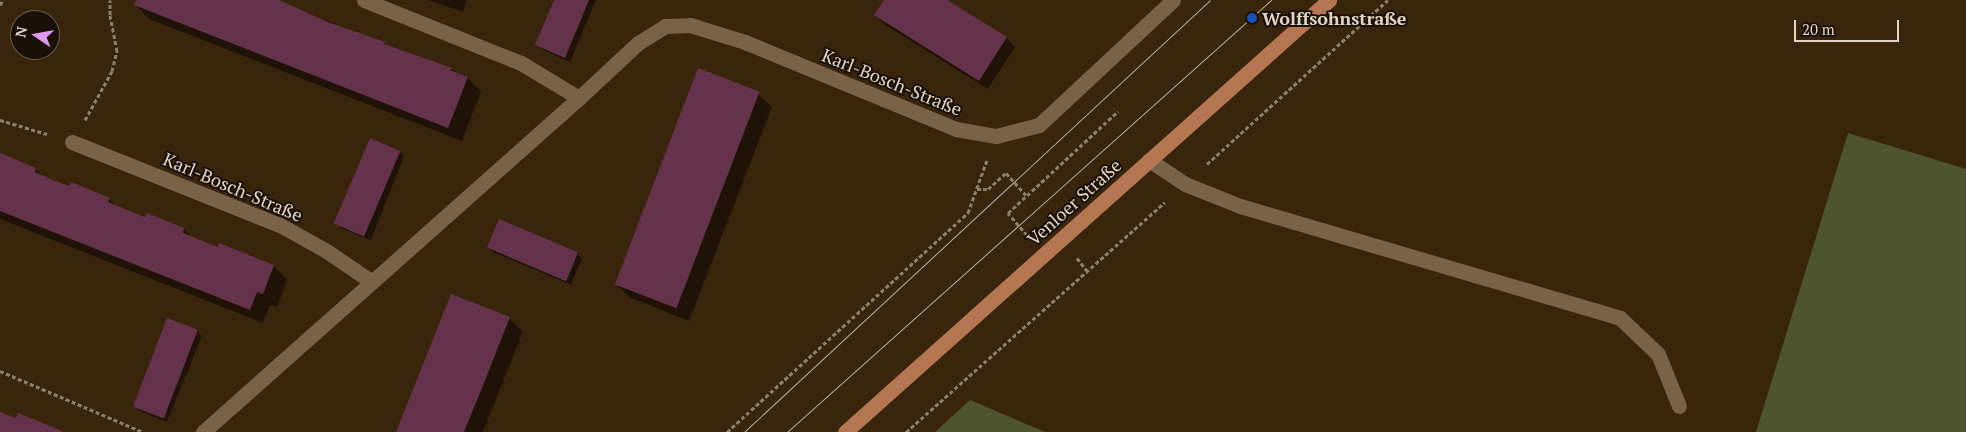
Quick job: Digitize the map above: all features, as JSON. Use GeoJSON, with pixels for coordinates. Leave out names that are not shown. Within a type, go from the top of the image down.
{"type":"FeatureCollection","features":[{"type":"Feature","properties":{"kind":"main road","name":"Venloer Straße"},"geometry":{"type":"LineString","coordinates":[[844,432],[1328,0]]}},
{"type":"Feature","properties":{"kind":"street"},"geometry":{"type":"LineString","coordinates":[[364,0],[522,63],[579,98]]}},
{"type":"Feature","properties":{"kind":"street","name":"Karl-Bosch-Straße"},"geometry":{"type":"LineString","coordinates":[[203,432],[579,98],[638,43],[665,26],[690,25],[745,42],[956,129],[996,136],[1039,126],[1173,0]]}},
{"type":"Feature","properties":{"kind":"street","name":"Karl-Bosch-Straße"},"geometry":{"type":"LineString","coordinates":[[72,142],[280,225],[326,250],[372,282]]}},
{"type":"Feature","properties":{"kind":"street"},"geometry":{"type":"LineString","coordinates":[[1148,160],[1185,184],[1240,206],[1620,318],[1658,354],[1679,406]]}},
{"type":"Feature","properties":{"kind":"path"},"geometry":{"type":"LineString","coordinates":[[0,5],[3,0]]}},
{"type":"Feature","properties":{"kind":"path"},"geometry":{"type":"LineString","coordinates":[[0,120],[72,142],[112,71],[117,51],[110,15],[110,0]]}},
{"type":"Feature","properties":{"kind":"path"},"geometry":{"type":"LineString","coordinates":[[906,432],[1185,184],[1388,0]]}},
{"type":"Feature","properties":{"kind":"path"},"geometry":{"type":"LineString","coordinates":[[977,189],[988,189],[1006,173],[1026,195],[1118,111]]}},
{"type":"Feature","properties":{"kind":"path"},"geometry":{"type":"LineString","coordinates":[[727,432],[968,213],[996,136]]}},
{"type":"Feature","properties":{"kind":"path"},"geometry":{"type":"LineString","coordinates":[[0,371],[143,432]]}},
{"type":"Feature","properties":{"kind":"green space"},"geometry":{"type":"Polygon","coordinates":[[[1848,133],[1966,169],[1966,432],[1756,432],[1848,133]]]}},
{"type":"Feature","properties":{"kind":"green space"},"geometry":{"type":"Polygon","coordinates":[[[970,400],[1045,432],[935,432],[970,400]]]}},
{"type":"Feature","properties":{"kind":"building"},"geometry":{"type":"Polygon","coordinates":[[[136,0],[279,0],[328,22],[452,68],[450,70],[468,77],[448,128],[134,5],[136,0]]]}},
{"type":"Feature","properties":{"kind":"building"},"geometry":{"type":"Polygon","coordinates":[[[554,0],[589,0],[565,58],[535,45],[554,0]]]}},
{"type":"Feature","properties":{"kind":"building"},"geometry":{"type":"Polygon","coordinates":[[[884,0],[947,0],[1007,37],[979,81],[874,15],[884,0]]]}},
{"type":"Feature","properties":{"kind":"building"},"geometry":{"type":"Polygon","coordinates":[[[698,68],[760,92],[676,308],[615,285],[698,68]]]}},
{"type":"Feature","properties":{"kind":"building"},"geometry":{"type":"Polygon","coordinates":[[[370,138],[400,151],[364,237],[334,224],[370,138]]]}},
{"type":"Feature","properties":{"kind":"building"},"geometry":{"type":"Polygon","coordinates":[[[0,153],[36,168],[35,172],[53,180],[69,186],[71,182],[110,198],[108,202],[145,217],[147,213],[184,228],[183,233],[218,247],[219,243],[274,265],[263,294],[257,292],[250,310],[0,211],[0,153]]]}},
{"type":"Feature","properties":{"kind":"building"},"geometry":{"type":"Polygon","coordinates":[[[499,219],[578,253],[566,281],[487,248],[499,219]]]}},
{"type":"Feature","properties":{"kind":"building"},"geometry":{"type":"Polygon","coordinates":[[[451,294],[510,317],[484,383],[464,432],[396,432],[451,294]]]}},
{"type":"Feature","properties":{"kind":"building"},"geometry":{"type":"Polygon","coordinates":[[[167,318],[198,330],[164,419],[133,407],[167,318]]]}},
{"type":"Feature","properties":{"kind":"building"},"geometry":{"type":"Polygon","coordinates":[[[0,412],[16,418],[18,413],[64,432],[0,432],[0,412]]]}},
{"type":"Feature","properties":{"kind":"tram line"},"geometry":{"type":"LineString","coordinates":[[744,432],[1210,0]]}},
{"type":"Feature","properties":{"kind":"tram line"},"geometry":{"type":"LineString","coordinates":[[787,432],[1271,0]]}},
{"type":"Feature","properties":{"kind":"place","name":"Wolffsohnstraße"},"geometry":{"type":"Point","coordinates":[1252,18]}}]}
